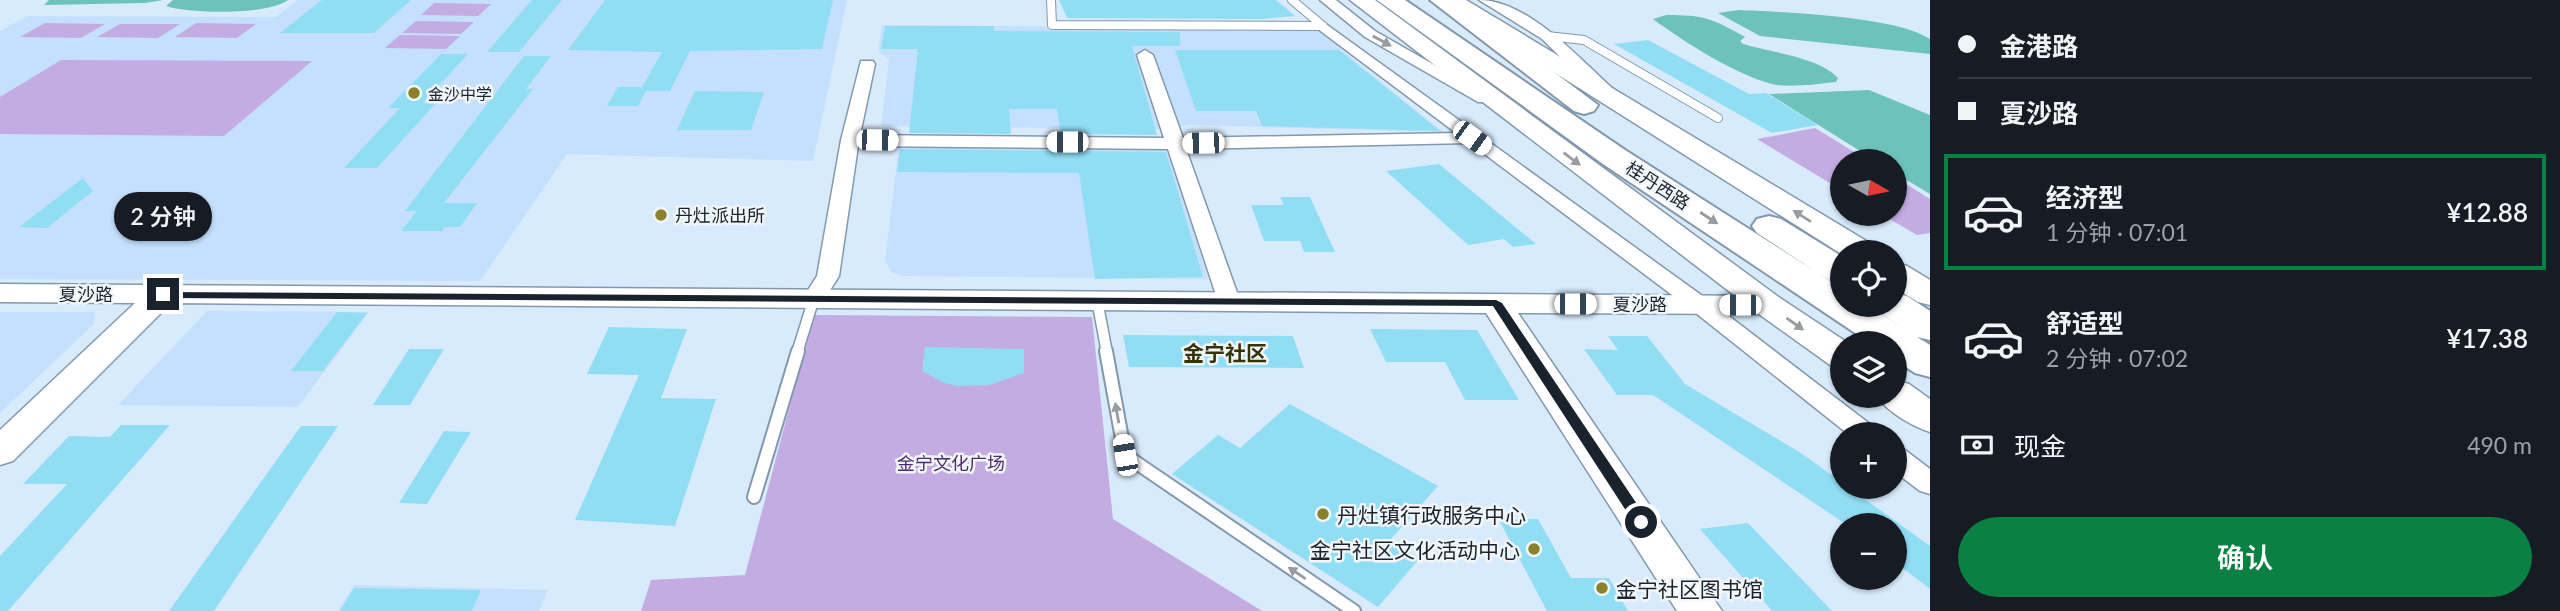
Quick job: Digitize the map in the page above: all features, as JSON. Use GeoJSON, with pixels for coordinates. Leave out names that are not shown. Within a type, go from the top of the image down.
{"type":"FeatureCollection","features":[{"type":"Feature","properties":{"kind":"highway","name":"桂丹西路"},"geometry":{"type":"LineString","coordinates":[[1389,0],[1615,157],[1930,364]]}},
{"type":"Feature","properties":{"kind":"highway","name":"桂丹西路"},"geometry":{"type":"LineString","coordinates":[[1420,0],[1604,106],[1830,265]]}},
{"type":"Feature","properties":{"kind":"highway"},"geometry":{"type":"LineString","coordinates":[[1442,0],[1604,106]]}},
{"type":"Feature","properties":{"kind":"highway"},"geometry":{"type":"LineString","coordinates":[[1418,45],[1615,157]]}},
{"type":"Feature","properties":{"kind":"highway"},"geometry":{"type":"LineString","coordinates":[[1907,313],[1930,328]]}},
{"type":"Feature","properties":{"kind":"main road"},"geometry":{"type":"LineString","coordinates":[[1361,0],[1505,110],[1830,348]]}},
{"type":"Feature","properties":{"kind":"main road"},"geometry":{"type":"LineString","coordinates":[[1451,0],[1604,106],[1840,240]]}},
{"type":"Feature","properties":{"kind":"main road"},"geometry":{"type":"LineString","coordinates":[[1907,281],[1930,295]]}},
{"type":"Feature","properties":{"kind":"main road"},"geometry":{"type":"LineString","coordinates":[[1907,402],[1930,418]]}},
{"type":"Feature","properties":{"kind":"street"},"geometry":{"type":"LineString","coordinates":[[1327,0],[1370,34],[1505,110]]}},
{"type":"Feature","properties":{"kind":"street"},"geometry":{"type":"LineString","coordinates":[[1486,0],[1547,36],[1604,106]]}},
{"type":"Feature","properties":{"kind":"street"},"geometry":{"type":"LineString","coordinates":[[1323,26],[1700,304],[1851,422]]}},
{"type":"Feature","properties":{"kind":"street"},"geometry":{"type":"LineString","coordinates":[[1145,55],[1229,301]]}},
{"type":"Feature","properties":{"kind":"street"},"geometry":{"type":"LineString","coordinates":[[814,298],[828,276],[850,140],[867,64]]}},
{"type":"Feature","properties":{"kind":"street"},"geometry":{"type":"LineString","coordinates":[[850,140],[1175,144],[1472,138]]}},
{"type":"Feature","properties":{"kind":"street","name":"夏沙路"},"geometry":{"type":"LineString","coordinates":[[0,293],[1768,305]]}},
{"type":"Feature","properties":{"kind":"street"},"geometry":{"type":"LineString","coordinates":[[0,452],[163,294]]}},
{"type":"Feature","properties":{"kind":"street"},"geometry":{"type":"LineString","coordinates":[[1496,303],[1700,611]]}},
{"type":"Feature","properties":{"kind":"street"},"geometry":{"type":"LineString","coordinates":[[1907,466],[1930,484]]}},
{"type":"Feature","properties":{"kind":"lane"},"geometry":{"type":"LineString","coordinates":[[1051,0],[1052,25],[1323,26]]}},
{"type":"Feature","properties":{"kind":"lane"},"geometry":{"type":"LineString","coordinates":[[1292,0],[1323,26]]}},
{"type":"Feature","properties":{"kind":"lane"},"geometry":{"type":"LineString","coordinates":[[1547,36],[1584,40],[1718,118]]}},
{"type":"Feature","properties":{"kind":"lane"},"geometry":{"type":"LineString","coordinates":[[754,497],[814,298]]}},
{"type":"Feature","properties":{"kind":"lane"},"geometry":{"type":"LineString","coordinates":[[1097,300],[1125,455],[1354,611]]}},
{"type":"Feature","properties":{"kind":"shaded area"},"geometry":{"type":"Polygon","coordinates":[[[49,0],[163,0],[145,3],[44,5],[49,0]]]}},
{"type":"Feature","properties":{"kind":"shaded area"},"geometry":{"type":"Polygon","coordinates":[[[173,0],[288,0],[264,8],[229,12],[192,11],[166,6],[173,0]]]}},
{"type":"Feature","properties":{"kind":"shaded area","name":"金沙中学"},"geometry":{"type":"Polygon","coordinates":[[[298,0],[847,0],[813,161],[567,154],[480,281],[0,279],[0,31],[28,16],[276,17],[298,0]]]}},
{"type":"Feature","properties":{"kind":"shaded area"},"geometry":{"type":"Polygon","coordinates":[[[1739,10],[1838,17],[1892,25],[1930,39],[1930,54],[1760,36],[1718,13],[1739,10]]]}},
{"type":"Feature","properties":{"kind":"shaded area"},"geometry":{"type":"Polygon","coordinates":[[[1666,15],[1699,17],[1715,22],[1745,37],[1740,41],[1743,44],[1806,60],[1830,71],[1838,78],[1836,82],[1799,85],[1777,85],[1763,81],[1712,58],[1653,19],[1666,15]]]}},
{"type":"Feature","properties":{"kind":"shaded area"},"geometry":{"type":"Polygon","coordinates":[[[882,25],[1316,29],[1443,132],[1191,125],[1156,129],[881,126],[889,59],[878,51],[882,25]]]}},
{"type":"Feature","properties":{"kind":"shaded area"},"geometry":{"type":"Polygon","coordinates":[[[1869,90],[1930,115],[1930,194],[1908,181],[1908,149],[1857,149],[1769,94],[1869,90]]]}},
{"type":"Feature","properties":{"kind":"shaded area"},"geometry":{"type":"Polygon","coordinates":[[[899,146],[1168,146],[1208,279],[905,276],[892,273],[885,260],[899,146]]]}},
{"type":"Feature","properties":{"kind":"shaded area"},"geometry":{"type":"Polygon","coordinates":[[[207,311],[369,312],[298,407],[118,405],[207,311]]]}},
{"type":"Feature","properties":{"kind":"shaded area"},"geometry":{"type":"Polygon","coordinates":[[[0,312],[95,312],[94,324],[0,413],[0,312]]]}},
{"type":"Feature","properties":{"kind":"shaded area"},"geometry":{"type":"Polygon","coordinates":[[[354,585],[548,590],[539,611],[338,611],[354,585]]]}},
{"type":"Feature","properties":{"kind":"green space"},"geometry":{"type":"Polygon","coordinates":[[[434,3],[491,4],[478,16],[421,15],[434,3]]]}},
{"type":"Feature","properties":{"kind":"green space"},"geometry":{"type":"Polygon","coordinates":[[[416,21],[474,22],[461,34],[402,33],[416,21]]]}},
{"type":"Feature","properties":{"kind":"green space"},"geometry":{"type":"Polygon","coordinates":[[[45,23],[105,24],[81,38],[20,37],[45,23]]]}},
{"type":"Feature","properties":{"kind":"green space"},"geometry":{"type":"Polygon","coordinates":[[[196,23],[256,24],[237,38],[175,37],[196,23]]]}},
{"type":"Feature","properties":{"kind":"green space"},"geometry":{"type":"Polygon","coordinates":[[[120,24],[180,24],[158,38],[97,37],[120,24]]]}},
{"type":"Feature","properties":{"kind":"green space"},"geometry":{"type":"Polygon","coordinates":[[[400,35],[460,36],[446,49],[385,48],[400,35]]]}},
{"type":"Feature","properties":{"kind":"green space"},"geometry":{"type":"Polygon","coordinates":[[[61,60],[312,61],[224,136],[0,134],[0,97],[61,60]]]}},
{"type":"Feature","properties":{"kind":"green space"},"geometry":{"type":"Polygon","coordinates":[[[1815,128],[1849,149],[1830,149],[1830,183],[1757,139],[1815,128]]]}},
{"type":"Feature","properties":{"kind":"green space"},"geometry":{"type":"Polygon","coordinates":[[[1908,185],[1930,199],[1930,233],[1917,235],[1902,226],[1908,226],[1908,185]]]}},
{"type":"Feature","properties":{"kind":"green space","name":"金宁文化广场"},"geometry":{"type":"Polygon","coordinates":[[[814,315],[1092,317],[1113,519],[1262,611],[641,611],[651,580],[745,575],[814,315]]]}},
{"type":"Feature","properties":{"kind":"building"},"geometry":{"type":"Polygon","coordinates":[[[322,0],[411,0],[374,33],[280,33],[322,0]]]}},
{"type":"Feature","properties":{"kind":"building"},"geometry":{"type":"Polygon","coordinates":[[[532,0],[562,0],[519,52],[487,52],[532,0]]]}},
{"type":"Feature","properties":{"kind":"building"},"geometry":{"type":"Polygon","coordinates":[[[605,0],[833,0],[822,49],[690,51],[670,91],[646,91],[638,106],[607,106],[618,87],[642,87],[662,52],[568,50],[605,0]]]}},
{"type":"Feature","properties":{"kind":"building"},"geometry":{"type":"Polygon","coordinates":[[[1059,0],[1276,0],[1295,16],[1261,19],[1067,18],[1059,0]]]}},
{"type":"Feature","properties":{"kind":"building"},"geometry":{"type":"Polygon","coordinates":[[[885,26],[994,26],[994,31],[1180,32],[1180,46],[1132,46],[1157,135],[1061,134],[1057,109],[1009,109],[1011,134],[909,133],[918,49],[881,49],[885,26]]]}},
{"type":"Feature","properties":{"kind":"building"},"geometry":{"type":"Polygon","coordinates":[[[1648,40],[1749,94],[1766,93],[1818,125],[1772,133],[1614,44],[1648,40]]]}},
{"type":"Feature","properties":{"kind":"building"},"geometry":{"type":"Polygon","coordinates":[[[1175,50],[1339,50],[1440,131],[1262,126],[1256,111],[1196,111],[1175,50]]]}},
{"type":"Feature","properties":{"kind":"building"},"geometry":{"type":"Polygon","coordinates":[[[441,54],[468,54],[423,103],[436,103],[377,168],[344,168],[400,108],[388,108],[441,54]]]}},
{"type":"Feature","properties":{"kind":"building"},"geometry":{"type":"Polygon","coordinates":[[[524,56],[551,56],[526,89],[533,89],[444,203],[477,203],[460,227],[445,227],[442,231],[401,231],[417,211],[405,211],[524,56]]]}},
{"type":"Feature","properties":{"kind":"building"},"geometry":{"type":"Polygon","coordinates":[[[695,91],[764,92],[751,130],[677,130],[695,91]]]}},
{"type":"Feature","properties":{"kind":"building"},"geometry":{"type":"Polygon","coordinates":[[[900,149],[1166,152],[1203,277],[1095,279],[1079,173],[897,172],[900,149]]]}},
{"type":"Feature","properties":{"kind":"building"},"geometry":{"type":"Polygon","coordinates":[[[1439,164],[1536,244],[1513,247],[1504,239],[1468,245],[1386,171],[1439,164]]]}},
{"type":"Feature","properties":{"kind":"building"},"geometry":{"type":"Polygon","coordinates":[[[83,178],[93,191],[47,228],[19,227],[83,178]]]}},
{"type":"Feature","properties":{"kind":"building"},"geometry":{"type":"Polygon","coordinates":[[[1280,197],[1310,197],[1335,252],[1304,252],[1300,241],[1264,241],[1251,205],[1284,205],[1280,197]]]}},
{"type":"Feature","properties":{"kind":"building"},"geometry":{"type":"Polygon","coordinates":[[[337,312],[367,313],[323,371],[291,371],[337,312]]]}},
{"type":"Feature","properties":{"kind":"building"},"geometry":{"type":"Polygon","coordinates":[[[609,327],[687,329],[661,398],[716,399],[675,526],[575,520],[639,375],[587,374],[609,327]]]}},
{"type":"Feature","properties":{"kind":"building"},"geometry":{"type":"Polygon","coordinates":[[[1370,329],[1477,330],[1519,400],[1465,400],[1445,362],[1386,362],[1370,329]]]}},
{"type":"Feature","properties":{"kind":"building"},"geometry":{"type":"Polygon","coordinates":[[[1123,335],[1293,336],[1304,368],[1129,367],[1123,335]]]}},
{"type":"Feature","properties":{"kind":"building"},"geometry":{"type":"Polygon","coordinates":[[[1608,336],[1647,336],[1685,384],[1801,453],[1830,474],[1830,499],[1865,499],[1884,513],[1830,514],[1653,395],[1617,395],[1584,349],[1618,350],[1608,336]]]}},
{"type":"Feature","properties":{"kind":"building"},"geometry":{"type":"Polygon","coordinates":[[[925,347],[1024,349],[1024,373],[989,385],[958,386],[944,383],[922,371],[925,347]]]}},
{"type":"Feature","properties":{"kind":"building"},"geometry":{"type":"Polygon","coordinates":[[[409,349],[444,349],[410,405],[373,405],[409,349]]]}},
{"type":"Feature","properties":{"kind":"building","name":"丹灶镇行政服务中心"},"geometry":{"type":"Polygon","coordinates":[[[1290,404],[1438,486],[1389,541],[1419,559],[1378,607],[1172,474],[1218,435],[1240,448],[1290,404]]]}},
{"type":"Feature","properties":{"kind":"building"},"geometry":{"type":"Polygon","coordinates":[[[121,425],[170,425],[8,611],[0,611],[0,556],[67,484],[23,484],[69,436],[110,437],[121,425]]]}},
{"type":"Feature","properties":{"kind":"building"},"geometry":{"type":"Polygon","coordinates":[[[301,426],[338,426],[214,611],[169,611],[301,426]]]}},
{"type":"Feature","properties":{"kind":"building"},"geometry":{"type":"Polygon","coordinates":[[[444,431],[471,432],[427,504],[399,503],[444,431]]]}},
{"type":"Feature","properties":{"kind":"building","name":"金宁社区文化活动中心"},"geometry":{"type":"Polygon","coordinates":[[[1538,519],[1571,578],[1609,578],[1628,611],[1547,611],[1499,520],[1538,519]]]}},
{"type":"Feature","properties":{"kind":"building"},"geometry":{"type":"Polygon","coordinates":[[[1748,523],[1832,611],[1772,611],[1700,529],[1748,523]]]}},
{"type":"Feature","properties":{"kind":"building"},"geometry":{"type":"Polygon","coordinates":[[[1907,529],[1930,546],[1930,589],[1907,571],[1907,529]]]}},
{"type":"Feature","properties":{"kind":"building"},"geometry":{"type":"Polygon","coordinates":[[[354,588],[481,590],[472,611],[340,611],[354,588]]]}},
{"type":"Feature","properties":{"kind":"place","name":"金沙中学"},"geometry":{"type":"Point","coordinates":[414,93]}},
{"type":"Feature","properties":{"kind":"place","name":"丹灶派出所"},"geometry":{"type":"Point","coordinates":[661,215]}},
{"type":"Feature","properties":{"kind":"place","name":"丹灶镇行政服务中心"},"geometry":{"type":"Point","coordinates":[1323,514]}},
{"type":"Feature","properties":{"kind":"place","name":"金宁社区文化活动中心"},"geometry":{"type":"Point","coordinates":[1534,549]}},
{"type":"Feature","properties":{"kind":"place","name":"金宁社区图书馆"},"geometry":{"type":"Point","coordinates":[1602,588]}},
{"type":"Feature","properties":{"kind":"district","name":"金宁社区"},"geometry":{"type":"Point","coordinates":[1225,352]}},
{"type":"Feature","properties":{"kind":"route"},"geometry":{"type":"LineString","coordinates":[[163,294],[1496,303],[1641,522]]}}]}
